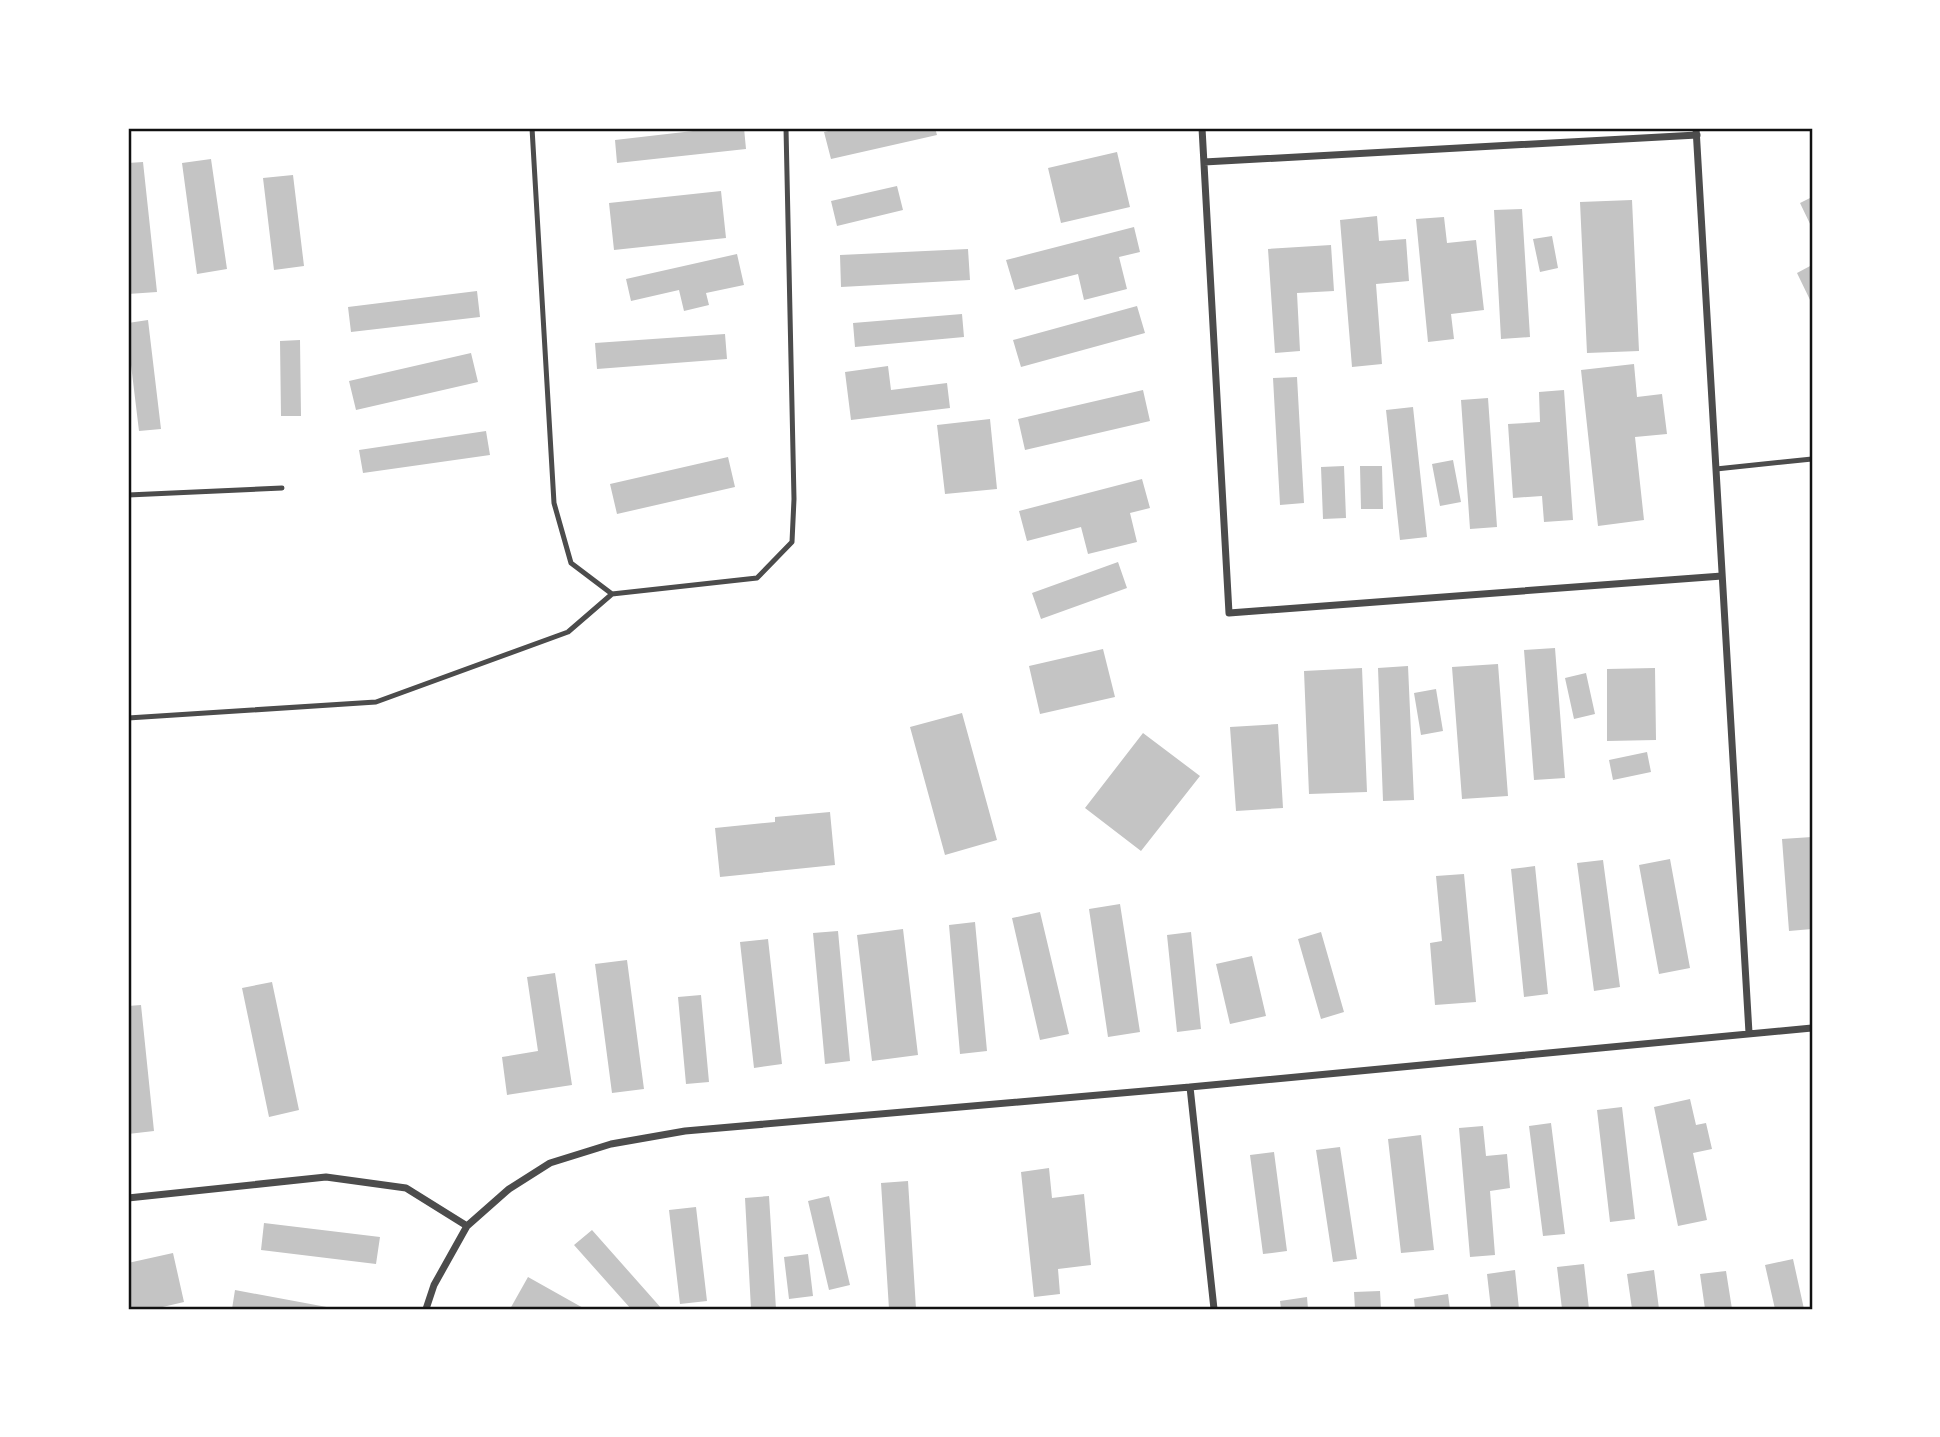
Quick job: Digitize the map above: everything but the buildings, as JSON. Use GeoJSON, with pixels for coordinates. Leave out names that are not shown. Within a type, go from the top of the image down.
{"type":"FeatureCollection","features":[{"type":"Feature","properties":{"kind":"street"},"geometry":{"type":"LineString","coordinates":[[1202,128],[1229,613],[1722,576]]}},
{"type":"Feature","properties":{"kind":"street"},"geometry":{"type":"LineString","coordinates":[[1204,162],[1696,132],[1749,1033]]}},
{"type":"Feature","properties":{"kind":"street"},"geometry":{"type":"LineString","coordinates":[[426,1309],[433,1285],[467,1226],[509,1189],[550,1163],[611,1144],[685,1131],[1190,1087],[1812,1028]]}},
{"type":"Feature","properties":{"kind":"street"},"geometry":{"type":"LineString","coordinates":[[1190,1087],[1214,1309]]}},
{"type":"Feature","properties":{"kind":"street"},"geometry":{"type":"LineString","coordinates":[[128,1198],[326,1177],[407,1188],[467,1226]]}},
{"type":"Feature","properties":{"kind":"lane"},"geometry":{"type":"LineString","coordinates":[[532,128],[554,503],[571,563],[612,594]]}},
{"type":"Feature","properties":{"kind":"lane"},"geometry":{"type":"LineString","coordinates":[[128,718],[376,702],[568,632],[612,594],[757,578],[792,542],[794,499],[786,128]]}},
{"type":"Feature","properties":{"kind":"lane"},"geometry":{"type":"LineString","coordinates":[[1716,469],[1812,459]]}},
{"type":"Feature","properties":{"kind":"lane"},"geometry":{"type":"LineString","coordinates":[[128,495],[282,488]]}}]}
